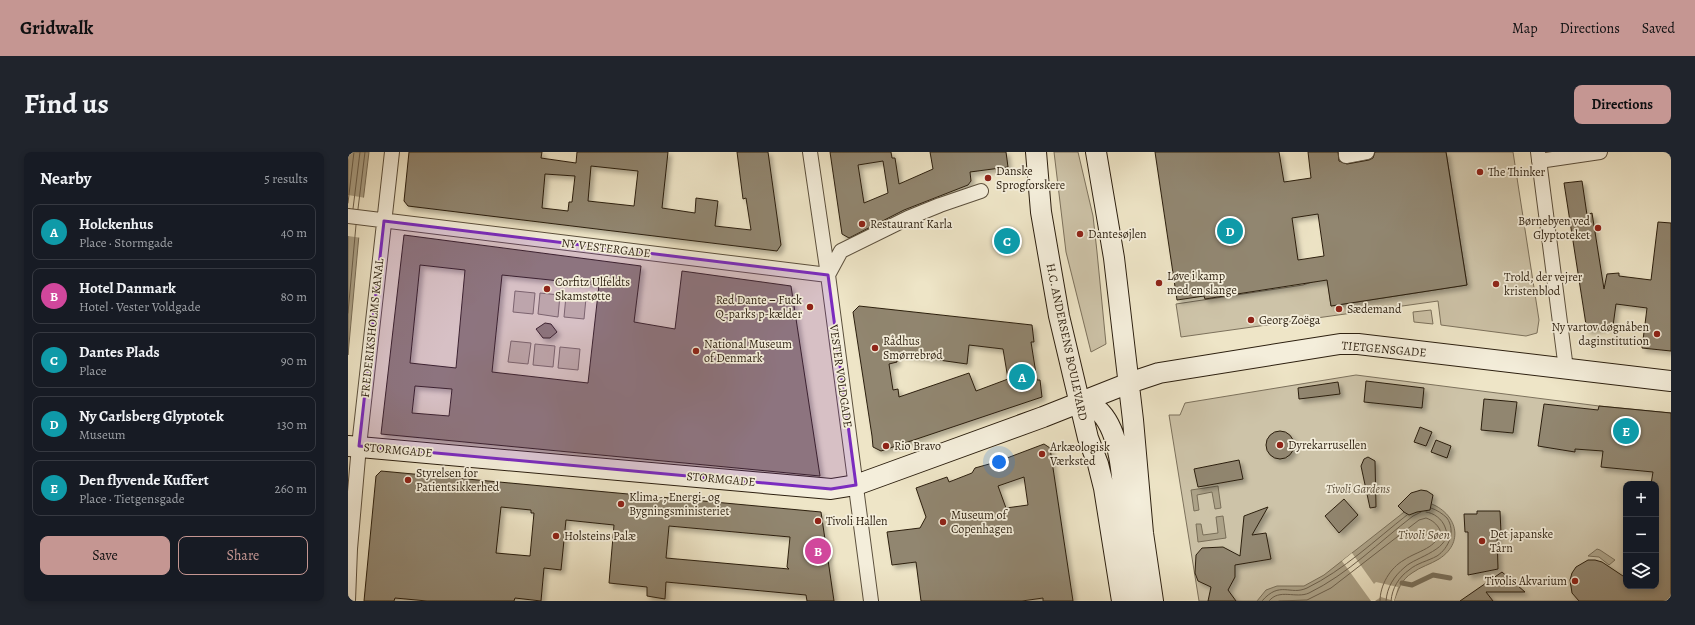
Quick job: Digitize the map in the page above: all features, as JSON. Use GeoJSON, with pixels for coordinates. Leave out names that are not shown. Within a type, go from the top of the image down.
{"type":"FeatureCollection","features":[{"type":"Feature","properties":{"kind":"street","name":"FREDERIKSHOLMS KANAL"},"geometry":{"type":"LineString","coordinates":[[348,601],[354,446],[392,152]]}},
{"type":"Feature","properties":{"kind":"street","name":"VESTER VOLDGADE"},"geometry":{"type":"LineString","coordinates":[[810,152],[828,275],[871,601]]}},
{"type":"Feature","properties":{"kind":"street","name":"H.C. ANDERSENS BOULEVARD"},"geometry":{"type":"LineString","coordinates":[[1036,152],[1041,212],[1059,316],[1088,438],[1098,464],[1104,488],[1122,601]]}},
{"type":"Feature","properties":{"kind":"street"},"geometry":{"type":"LineString","coordinates":[[1096,152],[1114,258],[1143,532],[1153,601]]}},
{"type":"Feature","properties":{"kind":"street"},"geometry":{"type":"LineString","coordinates":[[1346,152],[1346,156],[1367,152]]}},
{"type":"Feature","properties":{"kind":"street"},"geometry":{"type":"LineString","coordinates":[[1566,369],[1539,156],[1600,152]]}},
{"type":"Feature","properties":{"kind":"street"},"geometry":{"type":"LineString","coordinates":[[828,275],[842,251],[940,205],[981,191]]}},
{"type":"Feature","properties":{"kind":"street","name":"NY VESTERGADE"},"geometry":{"type":"LineString","coordinates":[[348,216],[828,275]]}},
{"type":"Feature","properties":{"kind":"street","name":"TIETGENSGADE"},"geometry":{"type":"LineString","coordinates":[[1080,403],[1128,383],[1166,371],[1321,347],[1350,344],[1671,381]]}},
{"type":"Feature","properties":{"kind":"street"},"geometry":{"type":"LineString","coordinates":[[1080,403],[1094,408],[1104,417],[1118,453],[1126,529],[1137,601]]}},
{"type":"Feature","properties":{"kind":"street","name":"STORMGADE"},"geometry":{"type":"LineString","coordinates":[[354,446],[831,489],[856,486],[1080,403]]}},
{"type":"Feature","properties":{"kind":"highlighted area"},"geometry":{"type":"Polygon","coordinates":[[[384,221],[828,275],[856,485],[831,489],[359,446],[384,221]]]}},
{"type":"Feature","properties":{"kind":"green space"},"geometry":{"type":"Polygon","coordinates":[[[1054,152],[1078,152],[1093,216],[1106,344],[1091,352],[1066,252],[1054,152]]]}},
{"type":"Feature","properties":{"kind":"green space"},"geometry":{"type":"Polygon","coordinates":[[[1446,152],[1513,152],[1539,320],[1537,333],[1526,336],[1441,325],[1438,301],[1181,337],[1176,304],[1303,285],[1327,277],[1331,306],[1467,285],[1446,152]]]}},
{"type":"Feature","properties":{"kind":"green space"},"geometry":{"type":"Polygon","coordinates":[[[515,291],[535,293],[533,314],[513,312],[515,291]]]}},
{"type":"Feature","properties":{"kind":"green space"},"geometry":{"type":"Polygon","coordinates":[[[540,293],[560,295],[558,317],[538,314],[540,293]]]}},
{"type":"Feature","properties":{"kind":"green space"},"geometry":{"type":"Polygon","coordinates":[[[566,296],[586,298],[584,319],[564,317],[566,296]]]}},
{"type":"Feature","properties":{"kind":"green space"},"geometry":{"type":"Polygon","coordinates":[[[1431,310],[1433,324],[1414,322],[1413,312],[1431,310]]]}},
{"type":"Feature","properties":{"kind":"green space"},"geometry":{"type":"Polygon","coordinates":[[[511,341],[531,343],[528,364],[508,362],[511,341]]]}},
{"type":"Feature","properties":{"kind":"green space"},"geometry":{"type":"Polygon","coordinates":[[[535,344],[555,346],[553,367],[533,365],[535,344]]]}},
{"type":"Feature","properties":{"kind":"green space"},"geometry":{"type":"Polygon","coordinates":[[[560,347],[580,349],[578,370],[558,368],[560,347]]]}},
{"type":"Feature","properties":{"kind":"green space","name":"Tivoli Gardens"},"geometry":{"type":"Polygon","coordinates":[[[1356,375],[1599,406],[1671,413],[1671,601],[1199,601],[1169,415],[1180,415],[1185,403],[1356,375]]]}},
{"type":"Feature","properties":{"kind":"water"},"geometry":{"type":"Polygon","coordinates":[[[348,152],[369,152],[359,235],[348,355],[348,152]]]}},
{"type":"Feature","properties":{"kind":"water"},"geometry":{"type":"Polygon","coordinates":[[[1218,486],[1221,508],[1215,509],[1212,492],[1197,495],[1199,510],[1194,511],[1191,490],[1218,486]]]}},
{"type":"Feature","properties":{"kind":"water","name":"Tivoli Søen"},"geometry":{"type":"Polygon","coordinates":[[[1426,502],[1436,506],[1450,519],[1454,527],[1455,535],[1453,544],[1448,552],[1439,559],[1408,576],[1400,586],[1394,601],[1257,601],[1266,590],[1277,586],[1304,586],[1324,575],[1408,509],[1426,502]]]}},
{"type":"Feature","properties":{"kind":"water"},"geometry":{"type":"Polygon","coordinates":[[[1223,516],[1226,538],[1198,542],[1196,524],[1201,524],[1203,535],[1218,533],[1216,517],[1223,516]]]}},
{"type":"Feature","properties":{"kind":"water"},"geometry":{"type":"Polygon","coordinates":[[[1597,549],[1615,560],[1609,565],[1599,557],[1588,556],[1597,549]]]}},
{"type":"Feature","properties":{"kind":"pier"},"geometry":{"type":"Polygon","coordinates":[[[348,195],[366,198],[362,238],[348,236],[348,195]]]}},
{"type":"Feature","properties":{"kind":"pier"},"geometry":{"type":"Polygon","coordinates":[[[1352,553],[1374,584],[1376,582],[1398,587],[1394,601],[1381,597],[1375,601],[1371,601],[1342,561],[1352,553]]]}},
{"type":"Feature","properties":{"kind":"building"},"geometry":{"type":"Polygon","coordinates":[[[409,152],[542,152],[541,158],[576,163],[577,152],[668,152],[662,208],[695,213],[696,198],[718,201],[715,226],[751,230],[746,198],[743,199],[737,152],[768,152],[781,245],[777,251],[408,206],[404,201],[409,152]],[[591,166],[588,201],[634,206],[638,171],[591,166]],[[545,174],[542,208],[568,211],[569,202],[572,202],[575,176],[545,174]]]}},
{"type":"Feature","properties":{"kind":"building"},"geometry":{"type":"Polygon","coordinates":[[[830,152],[891,152],[892,158],[895,158],[899,184],[933,169],[930,152],[1006,152],[1008,167],[970,172],[971,181],[968,185],[904,210],[849,238],[842,234],[830,152]],[[883,161],[858,165],[864,203],[888,193],[883,161]]]}},
{"type":"Feature","properties":{"kind":"building"},"geometry":{"type":"Polygon","coordinates":[[[1155,152],[1279,152],[1284,182],[1311,178],[1308,152],[1338,152],[1339,161],[1347,164],[1369,160],[1373,158],[1375,152],[1446,152],[1467,285],[1331,306],[1327,280],[1205,299],[1204,296],[1177,300],[1155,152]],[[1318,214],[1292,218],[1298,260],[1324,256],[1318,214]]]}},
{"type":"Feature","properties":{"kind":"building"},"geometry":{"type":"Polygon","coordinates":[[[1582,181],[1587,215],[1592,213],[1604,289],[1607,274],[1619,273],[1619,276],[1651,280],[1658,222],[1671,223],[1671,351],[1642,348],[1647,308],[1616,304],[1613,326],[1587,331],[1564,183],[1582,181]]]}},
{"type":"Feature","properties":{"kind":"building","name":"National Museum of Denmark"},"geometry":{"type":"Polygon","coordinates":[[[404,235],[641,266],[634,322],[675,329],[682,271],[791,286],[820,476],[381,434],[404,235]],[[420,265],[410,363],[456,368],[465,270],[420,265]],[[502,275],[492,372],[588,383],[599,285],[502,275]],[[415,386],[412,413],[449,416],[452,389],[415,386]]]}},
{"type":"Feature","properties":{"kind":"building"},"geometry":{"type":"Polygon","coordinates":[[[859,306],[1032,325],[1034,342],[1031,342],[1037,380],[1040,380],[1042,397],[881,451],[873,447],[853,312],[859,306]],[[969,345],[967,364],[896,354],[897,362],[889,364],[893,390],[898,389],[899,397],[969,373],[976,391],[1008,379],[1003,349],[969,345]]]}},
{"type":"Feature","properties":{"kind":"building"},"geometry":{"type":"Polygon","coordinates":[[[545,323],[551,324],[557,332],[550,338],[543,338],[536,329],[545,323]]]}},
{"type":"Feature","properties":{"kind":"building"},"geometry":{"type":"Polygon","coordinates":[[[1366,381],[1424,388],[1422,408],[1364,402],[1366,381]]]}},
{"type":"Feature","properties":{"kind":"building"},"geometry":{"type":"Polygon","coordinates":[[[1338,382],[1340,394],[1299,399],[1298,388],[1338,382]]]}},
{"type":"Feature","properties":{"kind":"building"},"geometry":{"type":"Polygon","coordinates":[[[1484,399],[1517,402],[1513,433],[1481,430],[1484,399]]]}},
{"type":"Feature","properties":{"kind":"building"},"geometry":{"type":"Polygon","coordinates":[[[1544,404],[1598,410],[1599,406],[1671,413],[1671,601],[1579,601],[1572,593],[1570,580],[1576,567],[1588,560],[1595,560],[1602,562],[1623,576],[1623,589],[1659,589],[1659,481],[1652,481],[1653,472],[1601,467],[1603,451],[1575,449],[1575,452],[1538,446],[1544,404]]]}},
{"type":"Feature","properties":{"kind":"building"},"geometry":{"type":"Polygon","coordinates":[[[1420,427],[1432,432],[1426,446],[1414,442],[1420,427]]]}},
{"type":"Feature","properties":{"kind":"building","name":"Dyrekarrusellen"},"geometry":{"type":"Polygon","coordinates":[[[1280,431],[1286,432],[1290,435],[1293,439],[1293,451],[1290,455],[1286,458],[1280,459],[1274,458],[1270,455],[1267,451],[1266,445],[1267,439],[1270,435],[1274,432],[1280,431]]]}},
{"type":"Feature","properties":{"kind":"building"},"geometry":{"type":"Polygon","coordinates":[[[1436,440],[1451,446],[1447,458],[1431,452],[1436,440]]]}},
{"type":"Feature","properties":{"kind":"building"},"geometry":{"type":"Polygon","coordinates":[[[1044,444],[1050,448],[1073,601],[1043,601],[1043,598],[1022,601],[921,601],[916,562],[892,565],[887,532],[920,528],[926,517],[916,488],[947,477],[949,482],[972,473],[975,468],[1044,444]],[[1024,477],[998,486],[1006,508],[1028,505],[1024,477]]]}},
{"type":"Feature","properties":{"kind":"building"},"geometry":{"type":"Polygon","coordinates":[[[1368,457],[1375,461],[1376,507],[1370,508],[1361,466],[1364,459],[1368,457]]]}},
{"type":"Feature","properties":{"kind":"building"},"geometry":{"type":"Polygon","coordinates":[[[1239,460],[1243,479],[1198,487],[1194,469],[1239,460]]]}},
{"type":"Feature","properties":{"kind":"building"},"geometry":{"type":"Polygon","coordinates":[[[381,471],[821,512],[834,601],[807,601],[806,595],[666,582],[665,599],[647,596],[647,587],[609,583],[614,525],[566,520],[561,570],[544,568],[541,601],[515,598],[514,601],[427,601],[395,598],[394,601],[364,601],[376,476],[381,471]],[[501,507],[496,553],[530,556],[534,513],[531,513],[531,510],[501,507]],[[669,526],[666,558],[789,569],[787,567],[790,537],[669,526]]]}},
{"type":"Feature","properties":{"kind":"building"},"geometry":{"type":"Polygon","coordinates":[[[1421,490],[1427,491],[1433,495],[1430,510],[1409,515],[1398,506],[1411,493],[1421,490]]]}},
{"type":"Feature","properties":{"kind":"building"},"geometry":{"type":"Polygon","coordinates":[[[1344,499],[1358,515],[1339,533],[1325,516],[1344,499]]]}},
{"type":"Feature","properties":{"kind":"building"},"geometry":{"type":"Polygon","coordinates":[[[1268,507],[1252,535],[1266,533],[1271,559],[1235,565],[1235,577],[1228,590],[1236,601],[1208,601],[1211,587],[1198,581],[1195,573],[1196,555],[1202,548],[1223,547],[1240,556],[1244,516],[1268,507]]]}},
{"type":"Feature","properties":{"kind":"building","name":"Det japanske Tårn"},"geometry":{"type":"Polygon","coordinates":[[[1477,511],[1500,511],[1501,533],[1497,534],[1498,569],[1468,575],[1468,532],[1465,532],[1464,514],[1477,514],[1477,511]]]}},
{"type":"Feature","properties":{"kind":"building"},"geometry":{"type":"Polygon","coordinates":[[[1502,572],[1525,592],[1486,592],[1493,601],[1460,601],[1502,572]]]}},
{"type":"Feature","properties":{"kind":"waterway"},"geometry":{"type":"LineString","coordinates":[[1402,583],[1412,585],[1433,575],[1450,578]]}},
{"type":"Feature","properties":{"kind":"place","name":"The Thinker"},"geometry":{"type":"Point","coordinates":[1480,172]}},
{"type":"Feature","properties":{"kind":"place","name":"Danske Sprogforskere"},"geometry":{"type":"Point","coordinates":[988,178]}},
{"type":"Feature","properties":{"kind":"place","name":"Restaurant Karla"},"geometry":{"type":"Point","coordinates":[862,224]}},
{"type":"Feature","properties":{"kind":"place","name":"Børnebyen ved Glyptoteket"},"geometry":{"type":"Point","coordinates":[1598,228]}},
{"type":"Feature","properties":{"kind":"place","name":"Ny Carlsberg Glyptotek"},"geometry":{"type":"Point","coordinates":[1230,231]}},
{"type":"Feature","properties":{"kind":"place","name":"Dantesøjlen"},"geometry":{"type":"Point","coordinates":[1080,234]}},
{"type":"Feature","properties":{"kind":"place","name":"Dantes Plads"},"geometry":{"type":"Point","coordinates":[1007,241]}},
{"type":"Feature","properties":{"kind":"place","name":"Løve i kamp med en slange"},"geometry":{"type":"Point","coordinates":[1159,283]}},
{"type":"Feature","properties":{"kind":"place","name":"Trold, der vejrer kristenblod"},"geometry":{"type":"Point","coordinates":[1496,284]}},
{"type":"Feature","properties":{"kind":"place","name":"Corfitz Ulfeldts Skamstøtte"},"geometry":{"type":"Point","coordinates":[547,289]}},
{"type":"Feature","properties":{"kind":"place","name":"Red Dante – Fuck Q-parks p-kælder"},"geometry":{"type":"Point","coordinates":[810,307]}},
{"type":"Feature","properties":{"kind":"place","name":"Sædemand"},"geometry":{"type":"Point","coordinates":[1339,309]}},
{"type":"Feature","properties":{"kind":"place","name":"Georg Zoëga"},"geometry":{"type":"Point","coordinates":[1251,320]}},
{"type":"Feature","properties":{"kind":"place","name":"Ny vartov døgnåben daginstitution"},"geometry":{"type":"Point","coordinates":[1657,334]}},
{"type":"Feature","properties":{"kind":"place","name":"Rådhus Smørrebrød"},"geometry":{"type":"Point","coordinates":[875,348]}},
{"type":"Feature","properties":{"kind":"place","name":"National Museum of Denmark"},"geometry":{"type":"Point","coordinates":[696,351]}},
{"type":"Feature","properties":{"kind":"place","name":"Holckenhus"},"geometry":{"type":"Point","coordinates":[1022,377]}},
{"type":"Feature","properties":{"kind":"place","name":"Den flyvende Kuffert"},"geometry":{"type":"Point","coordinates":[1626,431]}},
{"type":"Feature","properties":{"kind":"place","name":"Dyrekarrusellen"},"geometry":{"type":"Point","coordinates":[1280,445]}},
{"type":"Feature","properties":{"kind":"place","name":"Rio Bravo"},"geometry":{"type":"Point","coordinates":[886,446]}},
{"type":"Feature","properties":{"kind":"place","name":"Arkæologisk Værksted"},"geometry":{"type":"Point","coordinates":[1042,454]}},
{"type":"Feature","properties":{"kind":"place","name":"Styrelsen for Patientsikkerhed"},"geometry":{"type":"Point","coordinates":[408,480]}},
{"type":"Feature","properties":{"kind":"place","name":"Klima-, Energi- og Bygningsministeriet"},"geometry":{"type":"Point","coordinates":[621,504]}},
{"type":"Feature","properties":{"kind":"place","name":"Tivoli Hallen"},"geometry":{"type":"Point","coordinates":[818,521]}},
{"type":"Feature","properties":{"kind":"place","name":"Museum of Copenhagen"},"geometry":{"type":"Point","coordinates":[943,522]}},
{"type":"Feature","properties":{"kind":"place","name":"Holsteins Palæ"},"geometry":{"type":"Point","coordinates":[556,536]}},
{"type":"Feature","properties":{"kind":"place","name":"Det japanske Tårn"},"geometry":{"type":"Point","coordinates":[1482,541]}},
{"type":"Feature","properties":{"kind":"place","name":"Hotel Danmark"},"geometry":{"type":"Point","coordinates":[818,551]}},
{"type":"Feature","properties":{"kind":"place","name":"Tivolis Akvarium"},"geometry":{"type":"Point","coordinates":[1575,581]}}]}
